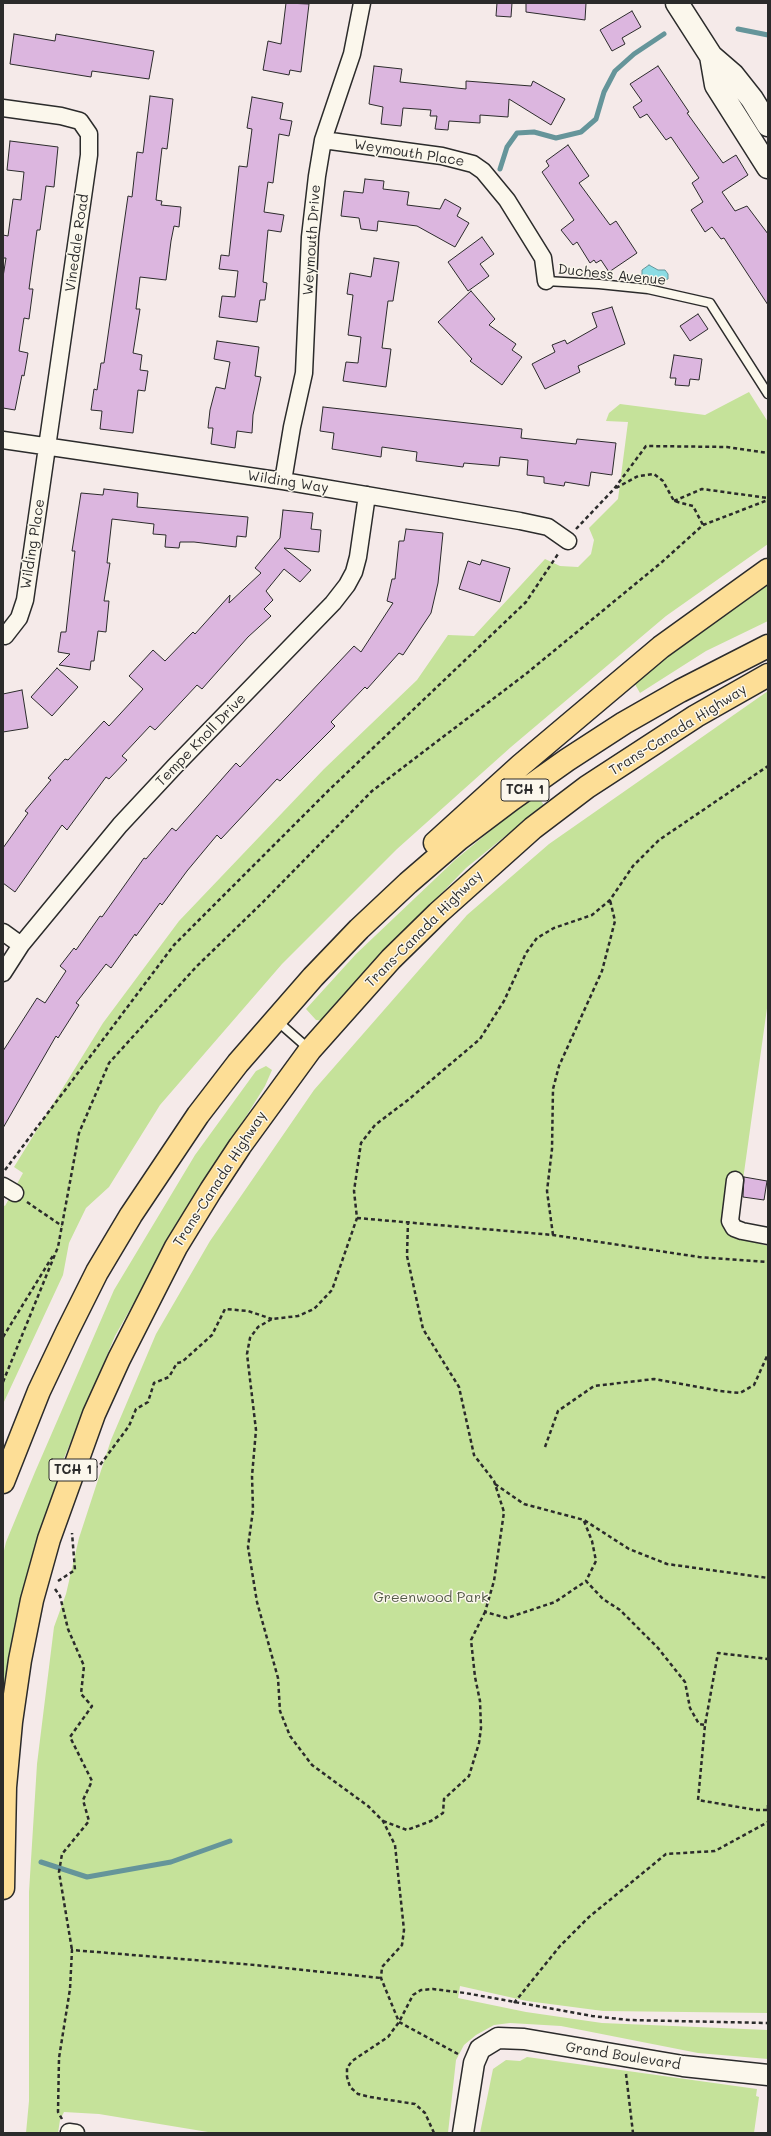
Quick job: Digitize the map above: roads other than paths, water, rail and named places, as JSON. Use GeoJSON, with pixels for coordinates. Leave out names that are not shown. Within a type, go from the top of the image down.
{"type":"FeatureCollection","features":[{"type":"Feature","properties":{"kind":"highway"},"geometry":{"type":"LineString","coordinates":[[313,977],[390,889],[451,826],[661,647],[768,570]]}},
{"type":"Feature","properties":{"kind":"highway","name":"Trans-Canada Highway"},"geometry":{"type":"LineString","coordinates":[[3,1482],[39,1391],[97,1272],[131,1214],[186,1132],[238,1063],[313,977],[359,929],[408,883],[459,839],[512,799],[567,760],[624,723],[680,691],[768,646]]}},
{"type":"Feature","properties":{"kind":"highway","name":"Trans-Canada Highway"},"geometry":{"type":"LineString","coordinates":[[3,1888],[5,1787],[11,1722],[20,1660],[32,1600],[49,1539],[94,1414],[119,1359],[176,1247],[240,1146],[310,1050],[396,954],[477,877],[533,828],[587,787],[643,749],[696,716],[768,675]]}},
{"type":"Feature","properties":{"kind":"main road"},"geometry":{"type":"LineString","coordinates":[[677,3],[711,56],[733,75],[752,99],[768,125]]}},
{"type":"Feature","properties":{"kind":"main road"},"geometry":{"type":"LineString","coordinates":[[711,56],[716,85],[768,167]]}},
{"type":"Feature","properties":{"kind":"street","name":"Weymouth Drive"},"geometry":{"type":"LineString","coordinates":[[283,481],[292,427],[304,373],[310,237],[323,140],[352,54],[362,3]]}},
{"type":"Feature","properties":{"kind":"street","name":"Vinedale Road"},"geometry":{"type":"LineString","coordinates":[[3,108],[61,116],[80,121],[89,134],[90,155],[48,446]]}},
{"type":"Feature","properties":{"kind":"street","name":"Weymouth Place"},"geometry":{"type":"LineString","coordinates":[[323,140],[442,156],[473,164],[483,170],[507,200],[543,258],[546,281]]}},
{"type":"Feature","properties":{"kind":"street","name":"Wilding Way"},"geometry":{"type":"LineString","coordinates":[[3,440],[367,494],[527,522],[548,527],[568,541]]}},
{"type":"Feature","properties":{"kind":"street","name":"Wilding Place"},"geometry":{"type":"LineString","coordinates":[[5,636],[19,618],[25,600],[48,446]]}},
{"type":"Feature","properties":{"kind":"street","name":"Tempe Knoll Drive"},"geometry":{"type":"LineString","coordinates":[[3,973],[21,945],[125,820],[175,766],[333,604],[347,585],[354,572],[367,494]]}},
{"type":"Feature","properties":{"kind":"street"},"geometry":{"type":"LineString","coordinates":[[3,932],[21,945]]}},
{"type":"Feature","properties":{"kind":"street"},"geometry":{"type":"LineString","coordinates":[[735,1180],[730,1221],[734,1228],[768,1236]]}},
{"type":"Feature","properties":{"kind":"street","name":"Grand Boulevard"},"geometry":{"type":"LineString","coordinates":[[463,2133],[477,2056],[498,2038],[524,2039],[683,2066],[768,2076]]}},
{"type":"Feature","properties":{"kind":"lane","name":"Duchess Avenue"},"geometry":{"type":"LineString","coordinates":[[546,281],[600,284],[648,289],[710,303],[768,394]]}},
{"type":"Feature","properties":{"kind":"lane"},"geometry":{"type":"LineString","coordinates":[[275,1020],[310,1050]]}},
{"type":"Feature","properties":{"kind":"water"},"geometry":{"type":"Polygon","coordinates":[[[649,265],[658,270],[665,270],[668,274],[668,279],[661,281],[650,280],[642,276],[642,270],[649,265]]]}},
{"type":"Feature","properties":{"kind":"waterway"},"geometry":{"type":"LineString","coordinates":[[738,29],[768,35]]}},
{"type":"Feature","properties":{"kind":"waterway"},"geometry":{"type":"LineString","coordinates":[[500,169],[507,147],[517,133],[534,132],[556,138],[581,132],[596,119],[604,92],[615,71],[634,54],[664,34]]}},
{"type":"Feature","properties":{"kind":"waterway"},"geometry":{"type":"LineString","coordinates":[[41,1862],[87,1877],[171,1862],[230,1841]]}},
{"type":"Feature","properties":{"kind":"park label","name":"Greenwood Park"},"geometry":{"type":"Point","coordinates":[431,1598]}}]}
